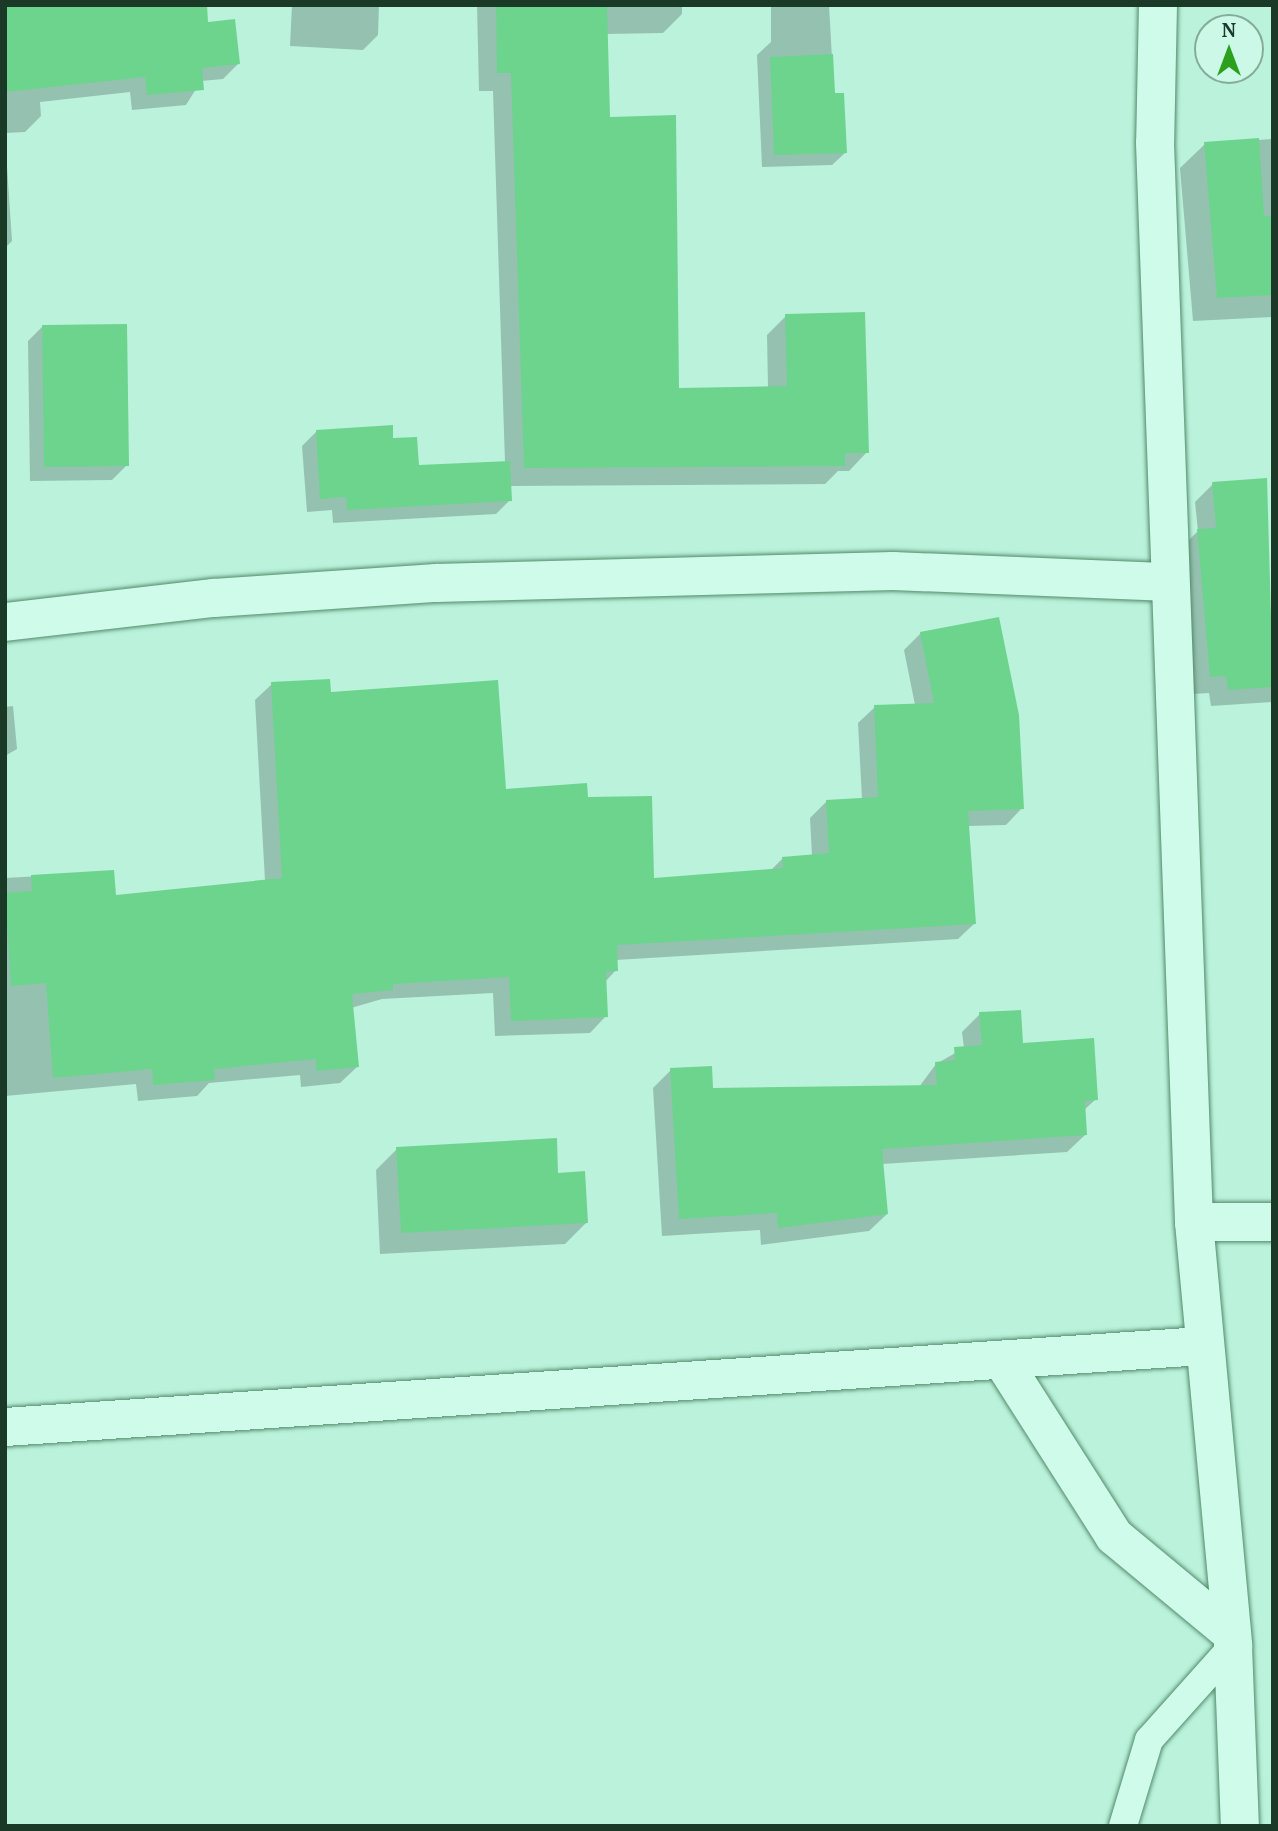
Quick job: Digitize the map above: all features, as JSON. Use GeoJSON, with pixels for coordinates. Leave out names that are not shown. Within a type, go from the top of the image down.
{"type":"FeatureCollection","features":[{"type":"Feature","properties":{"kind":"street"},"geometry":{"type":"LineString","coordinates":[[1158,5],[1155,143],[1194,1222],[1201,1346],[1232,1640],[1240,1826]]}},
{"type":"Feature","properties":{"kind":"street"},"geometry":{"type":"LineString","coordinates":[[5,622],[214,598],[436,583],[893,571],[1170,582]]}},
{"type":"Feature","properties":{"kind":"street"},"geometry":{"type":"LineString","coordinates":[[1194,1222],[1273,1222]]}},
{"type":"Feature","properties":{"kind":"street"},"geometry":{"type":"LineString","coordinates":[[5,1427],[1201,1346]]}},
{"type":"Feature","properties":{"kind":"street"},"geometry":{"type":"LineString","coordinates":[[1002,1360],[1114,1536],[1232,1640]]}},
{"type":"Feature","properties":{"kind":"lane"},"geometry":{"type":"LineString","coordinates":[[1123,1826],[1149,1740],[1232,1640]]}},
{"type":"Feature","properties":{"kind":"building"},"geometry":{"type":"Polygon","coordinates":[[[5,5],[207,5],[208,22],[235,19],[240,64],[202,68],[204,90],[147,95],[145,77],[5,92],[5,5]]]}},
{"type":"Feature","properties":{"kind":"building"},"geometry":{"type":"Polygon","coordinates":[[[496,5],[607,5],[610,117],[676,115],[679,388],[787,386],[785,314],[865,312],[869,453],[845,453],[845,466],[524,468],[511,73],[497,73],[496,5]]]}},
{"type":"Feature","properties":{"kind":"building"},"geometry":{"type":"Polygon","coordinates":[[[833,54],[835,93],[844,93],[847,153],[774,155],[770,57],[833,54]]]}},
{"type":"Feature","properties":{"kind":"building"},"geometry":{"type":"Polygon","coordinates":[[[1259,138],[1264,216],[1273,216],[1273,295],[1217,298],[1204,142],[1259,138]]]}},
{"type":"Feature","properties":{"kind":"building"},"geometry":{"type":"Polygon","coordinates":[[[127,324],[129,466],[44,467],[42,325],[127,324]]]}},
{"type":"Feature","properties":{"kind":"building"},"geometry":{"type":"Polygon","coordinates":[[[393,425],[393,438],[417,437],[419,465],[510,461],[512,501],[347,510],[346,497],[320,499],[316,430],[393,425]]]}},
{"type":"Feature","properties":{"kind":"building"},"geometry":{"type":"Polygon","coordinates":[[[1267,478],[1273,687],[1228,690],[1226,676],[1210,677],[1197,529],[1216,528],[1212,482],[1267,478]]]}},
{"type":"Feature","properties":{"kind":"building"},"geometry":{"type":"Polygon","coordinates":[[[999,617],[1019,715],[1024,809],[968,811],[976,924],[617,945],[618,971],[606,972],[608,1017],[511,1021],[509,977],[393,984],[393,990],[352,994],[359,1067],[316,1071],[316,1059],[214,1069],[215,1080],[153,1085],[152,1069],[53,1078],[46,983],[11,986],[5,893],[32,891],[31,875],[114,870],[116,895],[282,878],[271,682],[330,679],[331,692],[498,680],[506,789],[587,783],[588,797],[652,796],[654,878],[783,868],[782,857],[829,853],[826,800],[878,797],[874,705],[934,703],[920,632],[999,617]]]}},
{"type":"Feature","properties":{"kind":"building"},"geometry":{"type":"Polygon","coordinates":[[[1021,1010],[1023,1043],[1094,1038],[1098,1100],[1085,1101],[1087,1135],[882,1149],[888,1214],[778,1228],[777,1213],[679,1219],[670,1068],[712,1066],[713,1088],[937,1085],[935,1062],[955,1060],[954,1047],[982,1045],[979,1012],[1021,1010]]]}},
{"type":"Feature","properties":{"kind":"building"},"geometry":{"type":"Polygon","coordinates":[[[557,1138],[558,1173],[585,1171],[588,1223],[401,1233],[396,1147],[557,1138]]]}}]}
